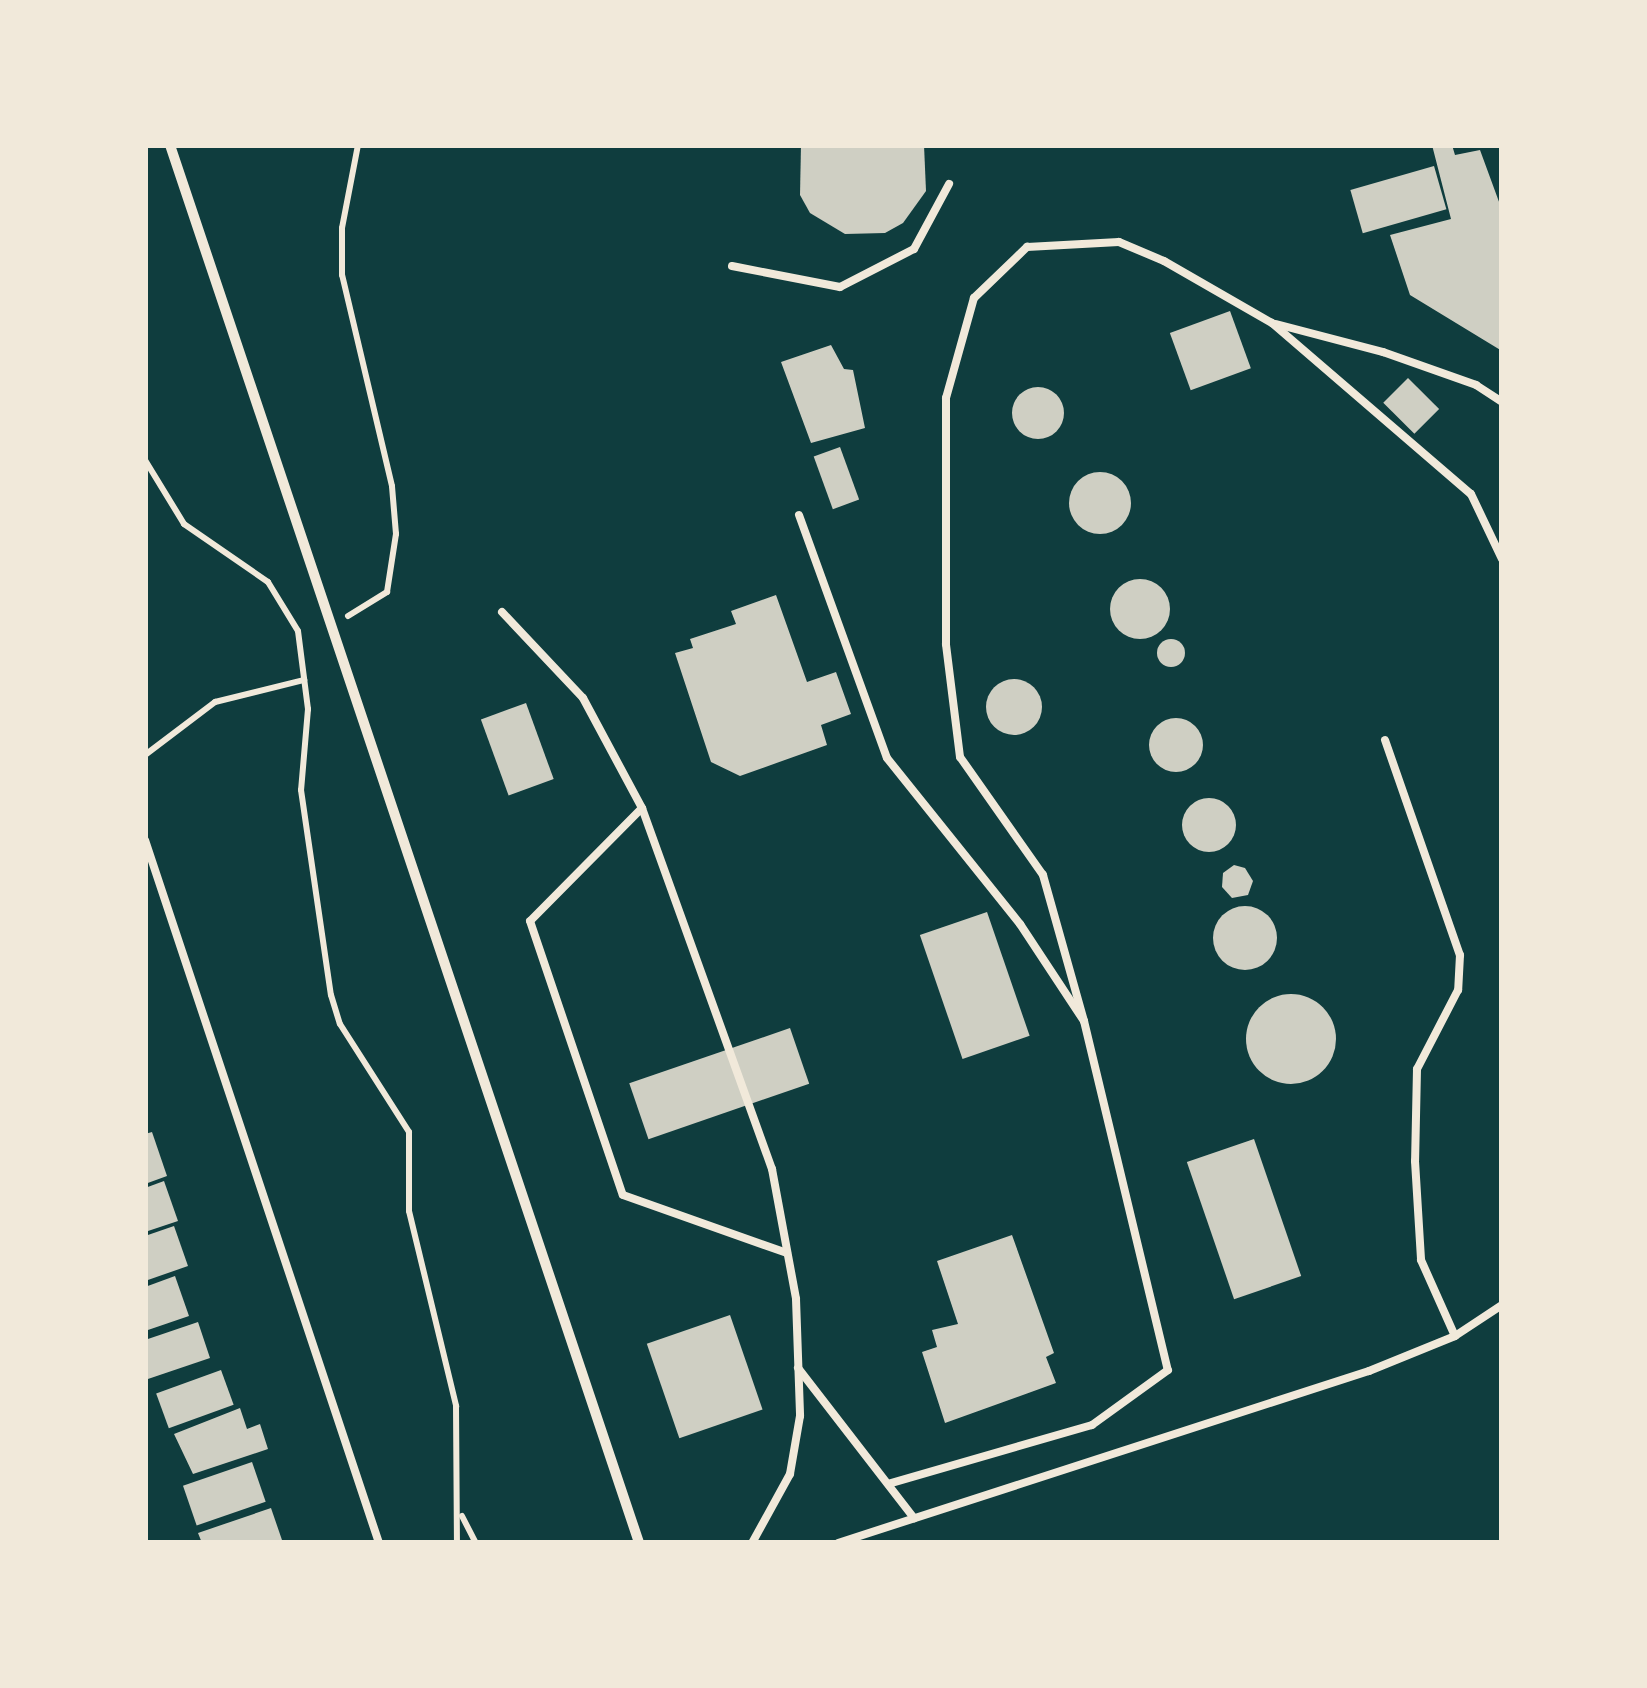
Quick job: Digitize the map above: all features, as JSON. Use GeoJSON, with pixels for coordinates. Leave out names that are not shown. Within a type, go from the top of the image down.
{"type":"FeatureCollection","features":[{"type":"Feature","properties":{"kind":"street"},"geometry":{"type":"LineString","coordinates":[[170,145],[639,1543]]}},
{"type":"Feature","properties":{"kind":"lane"},"geometry":{"type":"LineString","coordinates":[[732,266],[840,286],[914,249],[949,184]]}},
{"type":"Feature","properties":{"kind":"lane"},"geometry":{"type":"LineString","coordinates":[[888,1484],[1092,1426],[1168,1370],[1084,1021],[1043,875],[960,757],[946,644],[946,398],[974,298],[1027,248],[1119,242],[1272,323],[1471,494],[1502,559]]}},
{"type":"Feature","properties":{"kind":"lane"},"geometry":{"type":"LineString","coordinates":[[1272,323],[1383,352],[1476,385],[1502,402]]}},
{"type":"Feature","properties":{"kind":"lane"},"geometry":{"type":"LineString","coordinates":[[799,515],[887,758],[1020,924],[1084,1021]]}},
{"type":"Feature","properties":{"kind":"lane"},"geometry":{"type":"LineString","coordinates":[[502,612],[583,698],[642,808],[772,1168],[787,1253],[800,1416],[790,1474],[752,1543]]}},
{"type":"Feature","properties":{"kind":"lane"},"geometry":{"type":"LineString","coordinates":[[1385,740],[1460,955],[1458,990],[1417,1069],[1415,1161],[1422,1260],[1455,1336]]}},
{"type":"Feature","properties":{"kind":"lane"},"geometry":{"type":"LineString","coordinates":[[642,808],[530,921],[624,1195],[787,1253]]}},
{"type":"Feature","properties":{"kind":"lane"},"geometry":{"type":"LineString","coordinates":[[145,840],[379,1543]]}},
{"type":"Feature","properties":{"kind":"lane"},"geometry":{"type":"LineString","coordinates":[[838,1543],[1369,1371],[1455,1336],[1502,1305]]}},
{"type":"Feature","properties":{"kind":"lane"},"geometry":{"type":"LineString","coordinates":[[798,1368],[914,1518]]}},
{"type":"Feature","properties":{"kind":"path"},"geometry":{"type":"LineString","coordinates":[[347,617],[386,592],[396,534],[392,486],[342,275],[342,228],[358,145]]}},
{"type":"Feature","properties":{"kind":"path"},"geometry":{"type":"LineString","coordinates":[[145,460],[184,524],[268,582],[298,631],[308,709],[302,790],[331,995],[340,1024],[408,1132],[409,1212],[456,1406],[462,1515],[458,1543]]}},
{"type":"Feature","properties":{"kind":"path"},"geometry":{"type":"LineString","coordinates":[[145,755],[182,720],[215,702],[304,680]]}},
{"type":"Feature","properties":{"kind":"path"},"geometry":{"type":"LineString","coordinates":[[462,1515],[476,1543]]}},
{"type":"Feature","properties":{"kind":"building"},"geometry":{"type":"Polygon","coordinates":[[[801,145],[924,145],[926,191],[903,223],[885,233],[845,234],[810,213],[800,195],[801,145]]]}},
{"type":"Feature","properties":{"kind":"building"},"geometry":{"type":"Polygon","coordinates":[[[1432,145],[1452,145],[1455,155],[1480,150],[1502,210],[1502,351],[1410,295],[1390,235],[1451,219],[1432,145]]]}},
{"type":"Feature","properties":{"kind":"building"},"geometry":{"type":"Polygon","coordinates":[[[1434,166],[1446,209],[1363,233],[1350,190],[1434,166]]]}},
{"type":"Feature","properties":{"kind":"building"},"geometry":{"type":"Polygon","coordinates":[[[1230,311],[1251,368],[1191,390],[1170,333],[1230,311]]]}},
{"type":"Feature","properties":{"kind":"building"},"geometry":{"type":"Polygon","coordinates":[[[831,345],[844,369],[853,370],[865,428],[811,443],[781,362],[831,345]]]}},
{"type":"Feature","properties":{"kind":"building"},"geometry":{"type":"Polygon","coordinates":[[[1408,378],[1439,409],[1414,434],[1383,403],[1408,378]]]}},
{"type":"Feature","properties":{"kind":"building"},"geometry":{"type":"Polygon","coordinates":[[[1038,387],[1056,395],[1064,413],[1056,431],[1038,439],[1020,431],[1012,413],[1020,395],[1038,387]]]}},
{"type":"Feature","properties":{"kind":"building"},"geometry":{"type":"Polygon","coordinates":[[[840,447],[859,500],[833,509],[814,457],[840,447]]]}},
{"type":"Feature","properties":{"kind":"building"},"geometry":{"type":"Polygon","coordinates":[[[1100,472],[1122,481],[1131,503],[1122,525],[1100,534],[1078,525],[1069,503],[1078,481],[1100,472]]]}},
{"type":"Feature","properties":{"kind":"building"},"geometry":{"type":"Polygon","coordinates":[[[1140,579],[1161,588],[1170,609],[1161,630],[1140,639],[1119,630],[1110,609],[1119,588],[1140,579]]]}},
{"type":"Feature","properties":{"kind":"building"},"geometry":{"type":"Polygon","coordinates":[[[776,595],[807,682],[836,672],[851,714],[821,725],[827,745],[740,776],[711,762],[675,653],[693,648],[690,639],[736,624],[731,611],[776,595]]]}},
{"type":"Feature","properties":{"kind":"building"},"geometry":{"type":"Polygon","coordinates":[[[1171,639],[1181,643],[1185,653],[1181,663],[1171,667],[1161,663],[1157,653],[1161,643],[1171,639]]]}},
{"type":"Feature","properties":{"kind":"building"},"geometry":{"type":"Polygon","coordinates":[[[1014,679],[1034,687],[1042,707],[1034,727],[1014,735],[994,727],[986,707],[994,687],[1014,679]]]}},
{"type":"Feature","properties":{"kind":"building"},"geometry":{"type":"Polygon","coordinates":[[[526,703],[554,779],[509,796],[481,719],[526,703]]]}},
{"type":"Feature","properties":{"kind":"building"},"geometry":{"type":"Polygon","coordinates":[[[1176,718],[1195,726],[1203,745],[1195,764],[1176,772],[1157,764],[1149,745],[1157,726],[1176,718]]]}},
{"type":"Feature","properties":{"kind":"building"},"geometry":{"type":"Polygon","coordinates":[[[1209,798],[1228,806],[1236,825],[1228,844],[1209,852],[1190,844],[1182,825],[1190,806],[1209,798]]]}},
{"type":"Feature","properties":{"kind":"building"},"geometry":{"type":"Polygon","coordinates":[[[1234,865],[1245,868],[1253,881],[1248,895],[1232,898],[1222,887],[1223,873],[1234,865]]]}},
{"type":"Feature","properties":{"kind":"building"},"geometry":{"type":"Polygon","coordinates":[[[1245,906],[1268,915],[1277,938],[1268,961],[1245,970],[1222,961],[1213,938],[1222,915],[1245,906]]]}},
{"type":"Feature","properties":{"kind":"building"},"geometry":{"type":"Polygon","coordinates":[[[987,912],[1030,1036],[963,1059],[920,935],[987,912]]]}},
{"type":"Feature","properties":{"kind":"building"},"geometry":{"type":"Polygon","coordinates":[[[1291,994],[1323,1007],[1336,1039],[1323,1071],[1291,1084],[1259,1071],[1246,1039],[1259,1007],[1291,994]]]}},
{"type":"Feature","properties":{"kind":"building"},"geometry":{"type":"Polygon","coordinates":[[[790,1028],[809,1084],[648,1139],[629,1083],[790,1028]]]}},
{"type":"Feature","properties":{"kind":"building"},"geometry":{"type":"Polygon","coordinates":[[[152,1132],[167,1176],[145,1184],[145,1134],[152,1132]]]}},
{"type":"Feature","properties":{"kind":"building"},"geometry":{"type":"Polygon","coordinates":[[[1254,1139],[1301,1276],[1234,1299],[1187,1162],[1254,1139]]]}},
{"type":"Feature","properties":{"kind":"building"},"geometry":{"type":"Polygon","coordinates":[[[164,1181],[178,1221],[145,1232],[145,1188],[164,1181]]]}},
{"type":"Feature","properties":{"kind":"building"},"geometry":{"type":"Polygon","coordinates":[[[174,1226],[188,1266],[145,1281],[145,1236],[174,1226]]]}},
{"type":"Feature","properties":{"kind":"building"},"geometry":{"type":"Polygon","coordinates":[[[1012,1235],[1054,1353],[1046,1357],[1056,1383],[945,1423],[922,1352],[937,1347],[932,1330],[958,1324],[937,1261],[1012,1235]]]}},
{"type":"Feature","properties":{"kind":"building"},"geometry":{"type":"Polygon","coordinates":[[[175,1276],[189,1316],[145,1331],[145,1287],[175,1276]]]}},
{"type":"Feature","properties":{"kind":"building"},"geometry":{"type":"Polygon","coordinates":[[[730,1315],[763,1410],[679,1438],[647,1344],[730,1315]]]}},
{"type":"Feature","properties":{"kind":"building"},"geometry":{"type":"Polygon","coordinates":[[[198,1322],[210,1358],[145,1380],[145,1340],[198,1322]]]}},
{"type":"Feature","properties":{"kind":"building"},"geometry":{"type":"Polygon","coordinates":[[[221,1370],[234,1405],[169,1428],[156,1394],[221,1370]]]}},
{"type":"Feature","properties":{"kind":"building"},"geometry":{"type":"Polygon","coordinates":[[[240,1408],[247,1429],[260,1424],[268,1449],[193,1474],[174,1434],[240,1408]]]}},
{"type":"Feature","properties":{"kind":"building"},"geometry":{"type":"Polygon","coordinates":[[[252,1462],[266,1502],[197,1525],[183,1486],[252,1462]]]}},
{"type":"Feature","properties":{"kind":"building"},"geometry":{"type":"Polygon","coordinates":[[[271,1508],[283,1543],[202,1543],[198,1533],[271,1508]]]}}]}
